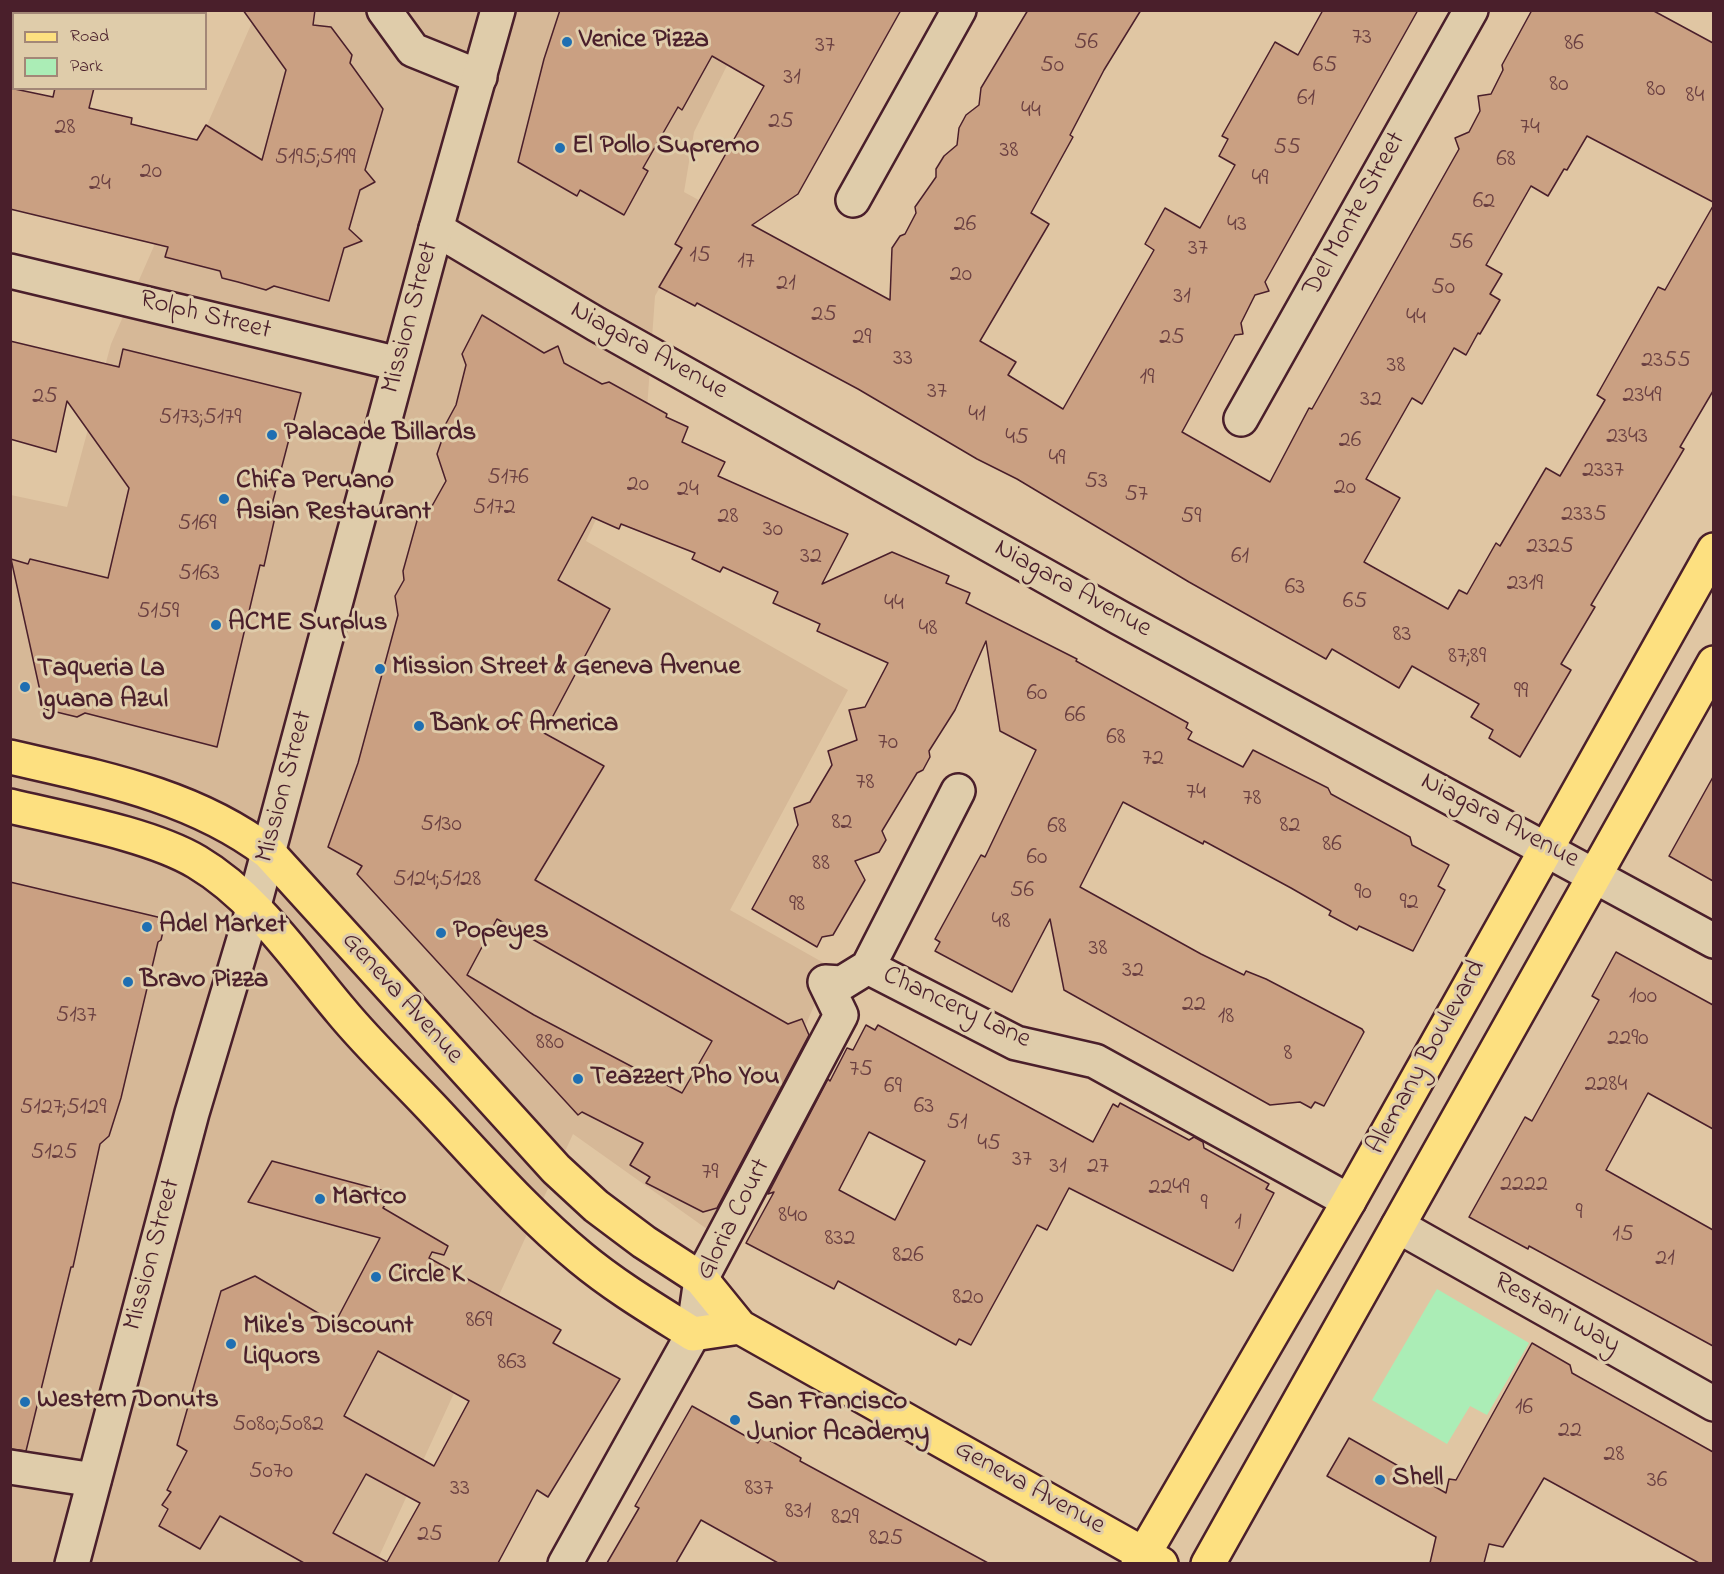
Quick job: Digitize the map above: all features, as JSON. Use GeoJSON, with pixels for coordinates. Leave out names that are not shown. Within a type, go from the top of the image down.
{"type":"FeatureCollection","features":[{"type":"Feature","properties":{"kind":"main road","name":"Alemany Boulevard"},"geometry":{"type":"LineString","coordinates":[[1147,1560],[1713,550]]}},
{"type":"Feature","properties":{"kind":"main road","name":"Alemany Boulevard"},"geometry":{"type":"LineString","coordinates":[[1208,1563],[1713,663]]}},
{"type":"Feature","properties":{"kind":"main road","name":"Geneva Avenue"},"geometry":{"type":"LineString","coordinates":[[10,757],[159,795],[202,812],[240,831],[268,852],[556,1168],[596,1206],[644,1242],[701,1279],[740,1327],[1147,1560]]}},
{"type":"Feature","properties":{"kind":"main road","name":"Geneva Avenue"},"geometry":{"type":"LineString","coordinates":[[10,806],[132,837],[192,860],[228,884],[305,965],[341,1012],[532,1214],[581,1258],[636,1298],[693,1334]]}},
{"type":"Feature","properties":{"kind":"main road"},"geometry":{"type":"LineString","coordinates":[[693,1334],[740,1327]]}},
{"type":"Feature","properties":{"kind":"street"},"geometry":{"type":"LineString","coordinates":[[384,10],[413,50],[480,77]]}},
{"type":"Feature","properties":{"kind":"street","name":"Mission Street"},"geometry":{"type":"LineString","coordinates":[[72,1563],[192,1113],[253,909],[399,364],[498,10]]}},
{"type":"Feature","properties":{"kind":"street"},"geometry":{"type":"LineString","coordinates":[[853,200],[959,10]]}},
{"type":"Feature","properties":{"kind":"street","name":"Del Monte Street"},"geometry":{"type":"LineString","coordinates":[[1241,419],[1470,10]]}},
{"type":"Feature","properties":{"kind":"street","name":"Niagara Avenue"},"geometry":{"type":"LineString","coordinates":[[436,229],[586,318],[1120,618],[1713,941]]}},
{"type":"Feature","properties":{"kind":"street","name":"Rolph Street"},"geometry":{"type":"LineString","coordinates":[[10,271],[399,364]]}},
{"type":"Feature","properties":{"kind":"street","name":"Chancery Lane"},"geometry":{"type":"LineString","coordinates":[[958,791],[868,967],[1016,1043],[1095,1061],[1349,1201]]}},
{"type":"Feature","properties":{"kind":"street","name":"Gloria Court"},"geometry":{"type":"LineString","coordinates":[[565,1563],[693,1334],[701,1279],[841,1015],[825,982],[842,983],[868,967]]}},
{"type":"Feature","properties":{"kind":"street","name":"Restani Way"},"geometry":{"type":"LineString","coordinates":[[1398,1226],[1713,1404]]}},
{"type":"Feature","properties":{"kind":"street"},"geometry":{"type":"LineString","coordinates":[[10,1467],[94,1480]]}},
{"type":"Feature","properties":{"kind":"shaded area"},"geometry":{"type":"Polygon","coordinates":[[[257,11],[754,11],[694,132],[684,192],[706,204],[655,296],[647,409],[586,541],[848,690],[730,910],[831,967],[714,1234],[573,1134],[376,1563],[11,1564],[11,495],[67,507],[111,344],[257,11]]]}},
{"type":"Feature","properties":{"kind":"green space"},"geometry":{"type":"Polygon","coordinates":[[[1437,1289],[1529,1343],[1487,1415],[1470,1406],[1447,1444],[1372,1400],[1437,1289]]]}},
{"type":"Feature","properties":{"kind":"building"},"geometry":{"type":"Polygon","coordinates":[[[243,10],[315,10],[313,25],[331,27],[352,55],[350,63],[383,109],[365,170],[375,182],[360,190],[349,229],[362,241],[344,248],[329,301],[274,286],[266,290],[222,278],[220,271],[165,257],[168,247],[10,209],[10,88],[53,97],[55,90],[94,90],[89,108],[132,118],[131,124],[197,140],[206,125],[262,160],[286,70],[243,10]]]}},
{"type":"Feature","properties":{"kind":"building"},"geometry":{"type":"Polygon","coordinates":[[[560,10],[901,10],[798,194],[752,225],[890,300],[892,248],[900,236],[905,234],[916,213],[915,207],[936,177],[936,169],[944,156],[957,145],[959,128],[966,115],[979,105],[981,88],[1028,10],[1141,10],[1104,70],[1070,135],[1073,137],[1031,213],[1049,224],[980,341],[1016,362],[1008,375],[1063,409],[1154,250],[1145,244],[1165,208],[1200,228],[1235,165],[1219,156],[1228,139],[1222,136],[1275,42],[1298,55],[1323,10],[1418,10],[1265,282],[1269,291],[1255,295],[1241,323],[1243,334],[1235,335],[1182,432],[1270,482],[1309,408],[1312,409],[1459,149],[1455,138],[1469,132],[1480,111],[1478,96],[1491,94],[1503,70],[1502,65],[1532,10],[1652,10],[1713,43],[1713,202],[1587,136],[1548,196],[1531,186],[1486,265],[1502,274],[1490,294],[1500,300],[1466,355],[1454,348],[1422,404],[1412,398],[1366,479],[1400,498],[1364,562],[1448,609],[1459,590],[1467,594],[1496,543],[1500,546],[1546,468],[1560,476],[1605,400],[1597,395],[1658,287],[1665,290],[1713,206],[1713,391],[1680,447],[1684,449],[1591,605],[1595,607],[1561,664],[1571,670],[1520,757],[1489,738],[1493,730],[1471,717],[1479,704],[1412,666],[1399,688],[1332,649],[1326,659],[858,389],[697,303],[695,306],[659,287],[682,248],[675,244],[764,86],[712,56],[682,110],[678,107],[643,168],[648,171],[624,215],[580,190],[577,196],[518,162],[544,59],[560,10]]]}},
{"type":"Feature","properties":{"kind":"building"},"geometry":{"type":"Polygon","coordinates":[[[482,315],[544,353],[558,346],[564,363],[602,384],[609,382],[667,414],[666,417],[688,427],[682,442],[725,462],[718,476],[848,534],[822,584],[892,552],[949,576],[946,583],[970,593],[966,603],[1077,659],[1076,661],[1188,723],[1186,728],[1192,732],[1188,739],[1243,767],[1253,750],[1328,788],[1331,794],[1410,837],[1412,845],[1449,865],[1438,886],[1445,890],[1413,951],[1359,926],[1357,930],[1329,915],[1331,911],[1291,888],[1204,841],[1203,844],[1123,802],[1080,887],[1201,954],[1244,975],[1246,971],[1266,979],[1362,1029],[1364,1032],[1324,1106],[1315,1102],[1311,1108],[1300,1102],[1270,1105],[1064,990],[1050,919],[1012,992],[935,951],[940,942],[935,939],[981,855],[985,857],[1036,750],[1000,731],[986,641],[955,710],[929,751],[930,757],[923,770],[917,773],[882,831],[886,840],[879,852],[855,861],[865,880],[833,935],[822,937],[817,947],[752,909],[798,825],[794,808],[810,802],[832,765],[828,751],[857,740],[849,710],[865,707],[888,663],[817,631],[820,624],[773,603],[778,592],[723,567],[720,572],[692,559],[695,553],[621,524],[619,529],[592,517],[558,580],[610,609],[544,733],[604,766],[535,880],[788,1024],[802,1019],[809,1035],[717,1208],[703,1212],[646,1183],[650,1177],[630,1165],[643,1143],[582,1112],[578,1115],[357,874],[362,866],[328,847],[358,763],[398,615],[395,596],[404,580],[403,571],[420,510],[432,506],[446,481],[437,454],[445,431],[443,429],[456,405],[466,365],[462,354],[482,315]],[[497,919],[467,975],[534,1015],[682,1093],[712,1041],[497,919]]]}},
{"type":"Feature","properties":{"kind":"building"},"geometry":{"type":"Polygon","coordinates":[[[10,341],[119,367],[123,349],[301,393],[269,516],[275,517],[264,566],[260,565],[217,747],[85,713],[77,717],[44,709],[11,559],[28,564],[30,559],[108,578],[129,488],[67,401],[56,452],[10,439],[10,341]]]}},
{"type":"Feature","properties":{"kind":"building"},"geometry":{"type":"Polygon","coordinates":[[[1713,777],[1713,881],[1669,856],[1713,777]]]}},
{"type":"Feature","properties":{"kind":"building"},"geometry":{"type":"Polygon","coordinates":[[[10,882],[166,919],[161,940],[158,942],[121,1098],[109,1136],[100,1144],[73,1267],[71,1267],[26,1451],[10,1449],[10,882]]]}},
{"type":"Feature","properties":{"kind":"building"},"geometry":{"type":"Polygon","coordinates":[[[1616,952],[1713,1005],[1713,1129],[1648,1093],[1606,1170],[1713,1230],[1713,1346],[1529,1246],[1528,1249],[1469,1217],[1525,1117],[1532,1121],[1599,1000],[1592,996],[1616,952]]]}},
{"type":"Feature","properties":{"kind":"building"},"geometry":{"type":"Polygon","coordinates":[[[866,1025],[875,1030],[878,1025],[1093,1142],[1113,1104],[1118,1107],[1120,1103],[1189,1140],[1194,1137],[1203,1142],[1204,1148],[1269,1184],[1266,1189],[1274,1193],[1233,1271],[1069,1188],[1047,1230],[1037,1225],[971,1345],[959,1339],[956,1345],[838,1281],[834,1289],[746,1243],[774,1192],[768,1194],[828,1079],[830,1081],[847,1048],[853,1050],[866,1025]],[[869,1132],[839,1190],[895,1220],[925,1161],[869,1132]]]}},
{"type":"Feature","properties":{"kind":"building"},"geometry":{"type":"Polygon","coordinates":[[[272,1161],[392,1193],[383,1208],[448,1246],[444,1255],[432,1252],[429,1258],[561,1330],[553,1343],[620,1379],[548,1497],[537,1490],[498,1563],[304,1563],[220,1516],[200,1549],[159,1526],[168,1509],[162,1505],[171,1492],[167,1490],[187,1451],[177,1445],[221,1291],[255,1276],[335,1323],[380,1238],[248,1202],[272,1161]],[[378,1351],[344,1416],[434,1466],[469,1401],[378,1351]],[[366,1474],[333,1533],[387,1562],[420,1503],[366,1474]]]}},
{"type":"Feature","properties":{"kind":"building"},"geometry":{"type":"Polygon","coordinates":[[[1532,1343],[1570,1365],[1572,1373],[1713,1452],[1713,1563],[1699,1563],[1544,1478],[1503,1547],[1489,1544],[1484,1563],[1430,1563],[1436,1537],[1327,1476],[1349,1438],[1446,1493],[1449,1479],[1456,1480],[1532,1343]]]}},
{"type":"Feature","properties":{"kind":"building"},"geometry":{"type":"Polygon","coordinates":[[[692,1406],[758,1443],[762,1436],[801,1458],[800,1461],[988,1563],[778,1563],[701,1520],[676,1563],[607,1563],[639,1508],[635,1506],[692,1406]]]}},
{"type":"Feature","properties":{"kind":"place","name":"Venice Pizza"},"geometry":{"type":"Point","coordinates":[567,42]}},
{"type":"Feature","properties":{"kind":"place","name":"El Pollo Supremo"},"geometry":{"type":"Point","coordinates":[560,148]}},
{"type":"Feature","properties":{"kind":"place","name":"Palacade Billards"},"geometry":{"type":"Point","coordinates":[272,435]}},
{"type":"Feature","properties":{"kind":"place","name":"Chifa Peruano Asian Restaurant"},"geometry":{"type":"Point","coordinates":[224,499]}},
{"type":"Feature","properties":{"kind":"place","name":"ACME Surplus"},"geometry":{"type":"Point","coordinates":[216,625]}},
{"type":"Feature","properties":{"kind":"place","name":"Mission Street & Geneva Avenue"},"geometry":{"type":"Point","coordinates":[380,669]}},
{"type":"Feature","properties":{"kind":"place","name":"Taqueria La Iguana Azul"},"geometry":{"type":"Point","coordinates":[25,687]}},
{"type":"Feature","properties":{"kind":"place","name":"Bank of America"},"geometry":{"type":"Point","coordinates":[419,726]}},
{"type":"Feature","properties":{"kind":"place","name":"Adel Market"},"geometry":{"type":"Point","coordinates":[147,927]}},
{"type":"Feature","properties":{"kind":"place","name":"Popeyes"},"geometry":{"type":"Point","coordinates":[441,933]}},
{"type":"Feature","properties":{"kind":"place","name":"Bravo Pizza"},"geometry":{"type":"Point","coordinates":[128,982]}},
{"type":"Feature","properties":{"kind":"place","name":"Teazzert Pho You"},"geometry":{"type":"Point","coordinates":[578,1079]}},
{"type":"Feature","properties":{"kind":"place","name":"Martco"},"geometry":{"type":"Point","coordinates":[320,1199]}},
{"type":"Feature","properties":{"kind":"place","name":"Circle K"},"geometry":{"type":"Point","coordinates":[376,1277]}},
{"type":"Feature","properties":{"kind":"place","name":"Mike's Discount Liquors"},"geometry":{"type":"Point","coordinates":[231,1344]}},
{"type":"Feature","properties":{"kind":"place","name":"Western Donuts"},"geometry":{"type":"Point","coordinates":[25,1402]}},
{"type":"Feature","properties":{"kind":"place","name":"San Francisco Junior Academy"},"geometry":{"type":"Point","coordinates":[735,1420]}},
{"type":"Feature","properties":{"kind":"place","name":"Shell"},"geometry":{"type":"Point","coordinates":[1380,1480]}}]}
